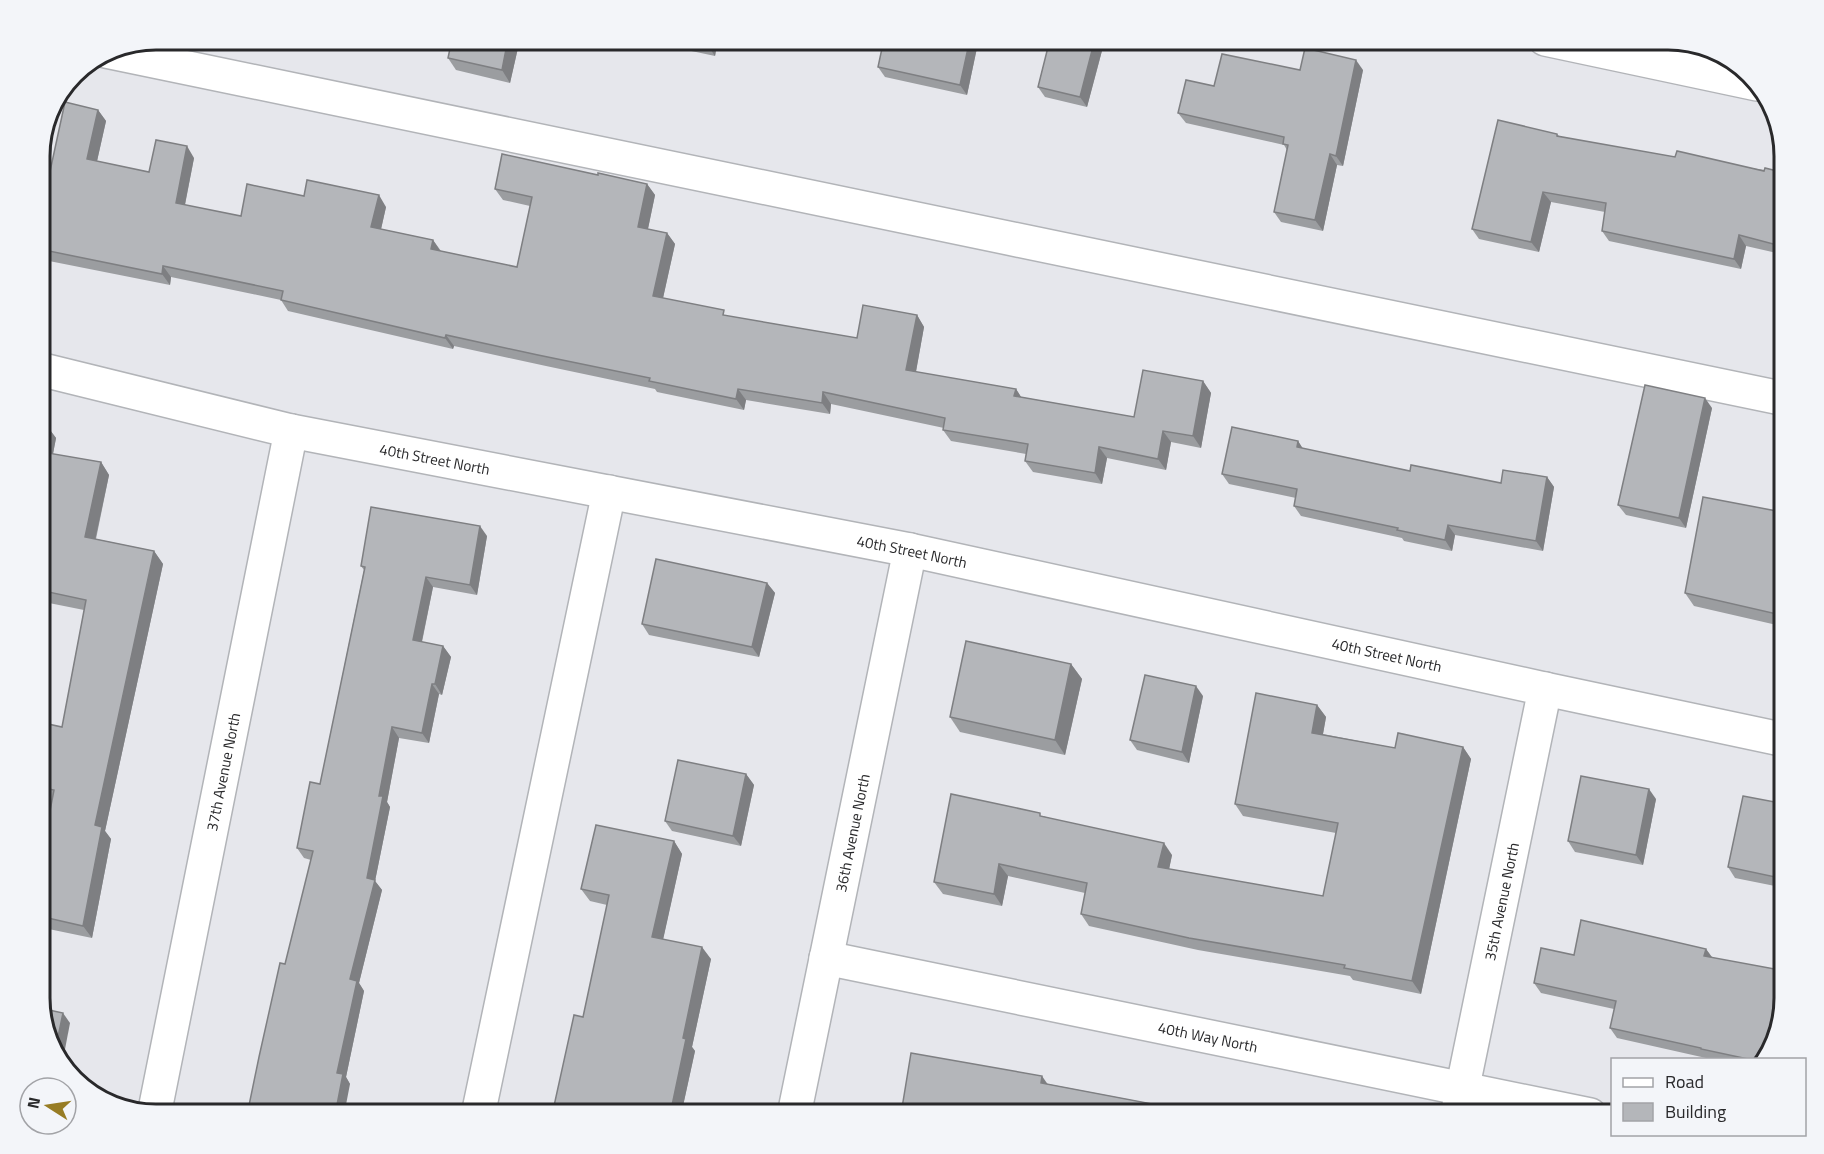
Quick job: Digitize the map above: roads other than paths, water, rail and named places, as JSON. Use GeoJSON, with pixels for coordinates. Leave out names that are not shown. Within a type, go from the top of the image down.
{"type":"FeatureCollection","features":[{"type":"Feature","properties":{"kind":"street"},"geometry":{"type":"LineString","coordinates":[[1597,50],[1745,82]]}},
{"type":"Feature","properties":{"kind":"street"},"geometry":{"type":"LineString","coordinates":[[124,55],[1774,397]]}},
{"type":"Feature","properties":{"kind":"street","name":"40th Street North"},"geometry":{"type":"LineString","coordinates":[[50,372],[291,431],[910,550],[1774,738]]}},
{"type":"Feature","properties":{"kind":"street","name":"37th Avenue North"},"geometry":{"type":"LineString","coordinates":[[156,1104],[291,431]]}},
{"type":"Feature","properties":{"kind":"street"},"geometry":{"type":"LineString","coordinates":[[480,1104],[609,492]]}},
{"type":"Feature","properties":{"kind":"street","name":"36th Avenue North"},"geometry":{"type":"LineString","coordinates":[[796,1104],[910,550]]}},
{"type":"Feature","properties":{"kind":"street","name":"35th Avenue North"},"geometry":{"type":"LineString","coordinates":[[1460,1102],[1545,689]]}},
{"type":"Feature","properties":{"kind":"street","name":"40th Way North"},"geometry":{"type":"LineString","coordinates":[[826,958],[1460,1102],[1480,1104]]}}]}
